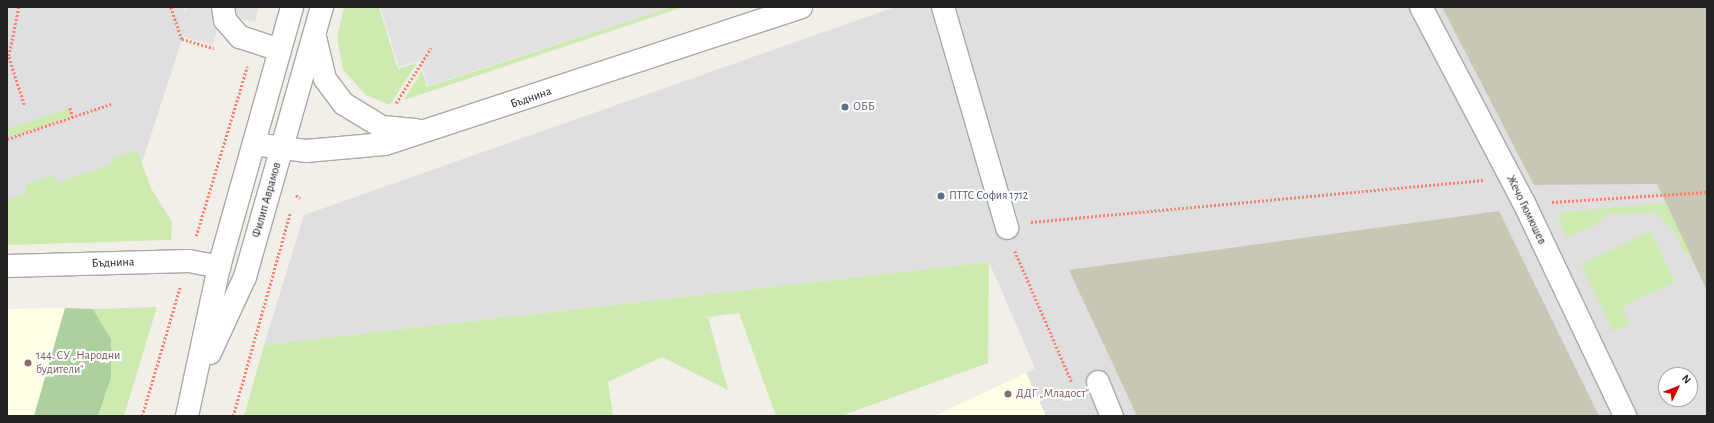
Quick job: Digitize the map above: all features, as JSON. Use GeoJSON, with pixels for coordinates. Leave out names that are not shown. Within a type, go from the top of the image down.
{"type":"FeatureCollection","features":[{"type":"Feature","properties":{"kind":"street"},"geometry":{"type":"LineString","coordinates":[[223,7],[225,20],[240,36],[280,50]]}},
{"type":"Feature","properties":{"kind":"street","name":"Филип Аврамов"},"geometry":{"type":"LineString","coordinates":[[187,416],[195,387],[219,267],[292,7]]}},
{"type":"Feature","properties":{"kind":"street","name":"Филип Аврамов"},"geometry":{"type":"LineString","coordinates":[[195,387],[245,277],[322,7]]}},
{"type":"Feature","properties":{"kind":"street","name":"Бъднина"},"geometry":{"type":"LineString","coordinates":[[254,144],[281,150],[358,148],[442,127],[801,7]]}},
{"type":"Feature","properties":{"kind":"street"},"geometry":{"type":"LineString","coordinates":[[943,7],[1007,228]]}},
{"type":"Feature","properties":{"kind":"street","name":"Жечо Гюмюшев"},"geometry":{"type":"LineString","coordinates":[[1421,7],[1524,204],[1625,416]]}},
{"type":"Feature","properties":{"kind":"street"},"geometry":{"type":"LineString","coordinates":[[315,32],[325,79],[334,93],[356,113],[395,130],[442,127]]}},
{"type":"Feature","properties":{"kind":"street","name":"Бъднина"},"geometry":{"type":"LineString","coordinates":[[7,266],[189,261],[219,267]]}},
{"type":"Feature","properties":{"kind":"street"},"geometry":{"type":"LineString","coordinates":[[1098,382],[1112,416]]}},
{"type":"Feature","properties":{"kind":"path"},"geometry":{"type":"LineString","coordinates":[[19,7],[9,57],[25,106]]}},
{"type":"Feature","properties":{"kind":"path"},"geometry":{"type":"LineString","coordinates":[[171,7],[182,39],[220,49]]}},
{"type":"Feature","properties":{"kind":"path"},"geometry":{"type":"LineString","coordinates":[[394,107],[431,48]]}},
{"type":"Feature","properties":{"kind":"path"},"geometry":{"type":"LineString","coordinates":[[196,237],[248,64]]}},
{"type":"Feature","properties":{"kind":"path"},"geometry":{"type":"LineString","coordinates":[[7,139],[111,104]]}},
{"type":"Feature","properties":{"kind":"path"},"geometry":{"type":"LineString","coordinates":[[70,108],[73,117]]}},
{"type":"Feature","properties":{"kind":"path"},"geometry":{"type":"LineString","coordinates":[[1029,222],[1484,180]]}},
{"type":"Feature","properties":{"kind":"path"},"geometry":{"type":"LineString","coordinates":[[1524,204],[1707,192]]}},
{"type":"Feature","properties":{"kind":"path"},"geometry":{"type":"LineString","coordinates":[[296,195],[300,198]]}},
{"type":"Feature","properties":{"kind":"path"},"geometry":{"type":"LineString","coordinates":[[233,416],[293,214]]}},
{"type":"Feature","properties":{"kind":"path"},"geometry":{"type":"LineString","coordinates":[[1007,228],[1074,388]]}},
{"type":"Feature","properties":{"kind":"path"},"geometry":{"type":"LineString","coordinates":[[142,416],[178,294]]}},
{"type":"Feature","properties":{"kind":"shaded area"},"geometry":{"type":"Polygon","coordinates":[[[7,7],[183,7],[188,21],[136,181],[7,223],[7,7]]]}},
{"type":"Feature","properties":{"kind":"shaded area"},"geometry":{"type":"Polygon","coordinates":[[[186,7],[259,7],[255,22],[222,14],[213,45],[177,35],[186,7]]]}},
{"type":"Feature","properties":{"kind":"shaded area"},"geometry":{"type":"Polygon","coordinates":[[[380,7],[672,7],[428,86],[420,61],[399,67],[380,7]]]}},
{"type":"Feature","properties":{"kind":"shaded area"},"geometry":{"type":"Polygon","coordinates":[[[895,7],[1707,7],[1707,416],[1046,416],[1026,373],[1035,368],[989,262],[264,345],[304,215],[895,7]]]}},
{"type":"Feature","properties":{"kind":"shaded area"},"geometry":{"type":"Polygon","coordinates":[[[1442,7],[1707,7],[1707,291],[1657,184],[1534,185],[1442,7]]]}},
{"type":"Feature","properties":{"kind":"shaded area"},"geometry":{"type":"Polygon","coordinates":[[[1499,211],[1599,416],[1137,416],[1069,270],[1499,211]]]}},
{"type":"Feature","properties":{"kind":"shaded area","name":"144. СУ „Народни будители“"},"geometry":{"type":"Polygon","coordinates":[[[65,308],[34,416],[7,416],[7,309],[65,308]]]}},
{"type":"Feature","properties":{"kind":"shaded area","name":"ДДГ „Младост“"},"geometry":{"type":"Polygon","coordinates":[[[1026,373],[1046,416],[934,416],[1026,373]]]}},
{"type":"Feature","properties":{"kind":"green space"},"geometry":{"type":"Polygon","coordinates":[[[344,7],[379,7],[398,69],[417,63],[390,105],[366,95],[343,70],[337,37],[344,7]]]}},
{"type":"Feature","properties":{"kind":"green space"},"geometry":{"type":"Polygon","coordinates":[[[672,7],[680,8],[404,100],[422,70],[427,87],[672,7]]]}},
{"type":"Feature","properties":{"kind":"green space"},"geometry":{"type":"Polygon","coordinates":[[[70,108],[73,117],[10,137],[7,128],[70,108]]]}},
{"type":"Feature","properties":{"kind":"green space"},"geometry":{"type":"Polygon","coordinates":[[[137,150],[151,188],[172,222],[171,240],[7,245],[7,200],[27,193],[25,185],[53,175],[56,183],[112,164],[110,159],[137,150]]]}},
{"type":"Feature","properties":{"kind":"green space"},"geometry":{"type":"Polygon","coordinates":[[[1666,203],[1689,252],[1685,254],[1674,231],[1657,213],[1607,214],[1593,227],[1566,237],[1559,220],[1563,212],[1666,203]]]}},
{"type":"Feature","properties":{"kind":"green space"},"geometry":{"type":"Polygon","coordinates":[[[1651,231],[1675,282],[1622,307],[1629,324],[1613,332],[1581,264],[1651,231]]]}},
{"type":"Feature","properties":{"kind":"green space"},"geometry":{"type":"Polygon","coordinates":[[[989,262],[988,363],[841,416],[776,416],[739,313],[708,317],[728,390],[662,357],[608,382],[613,416],[244,416],[264,345],[989,262]]]}},
{"type":"Feature","properties":{"kind":"green space"},"geometry":{"type":"Polygon","coordinates":[[[157,307],[124,416],[98,416],[111,378],[111,339],[93,309],[157,307]]]}},
{"type":"Feature","properties":{"kind":"green space"},"geometry":{"type":"Polygon","coordinates":[[[65,308],[93,309],[111,339],[111,378],[98,416],[34,416],[65,308]]]}},
{"type":"Feature","properties":{"kind":"place","name":"ОББ"},"geometry":{"type":"Point","coordinates":[845,107]}},
{"type":"Feature","properties":{"kind":"place","name":"ПТТС София 1712"},"geometry":{"type":"Point","coordinates":[941,196]}},
{"type":"Feature","properties":{"kind":"place","name":"144. СУ „Народни будители“"},"geometry":{"type":"Point","coordinates":[28,363]}},
{"type":"Feature","properties":{"kind":"place","name":"ДДГ „Младост“"},"geometry":{"type":"Point","coordinates":[1008,394]}}]}
